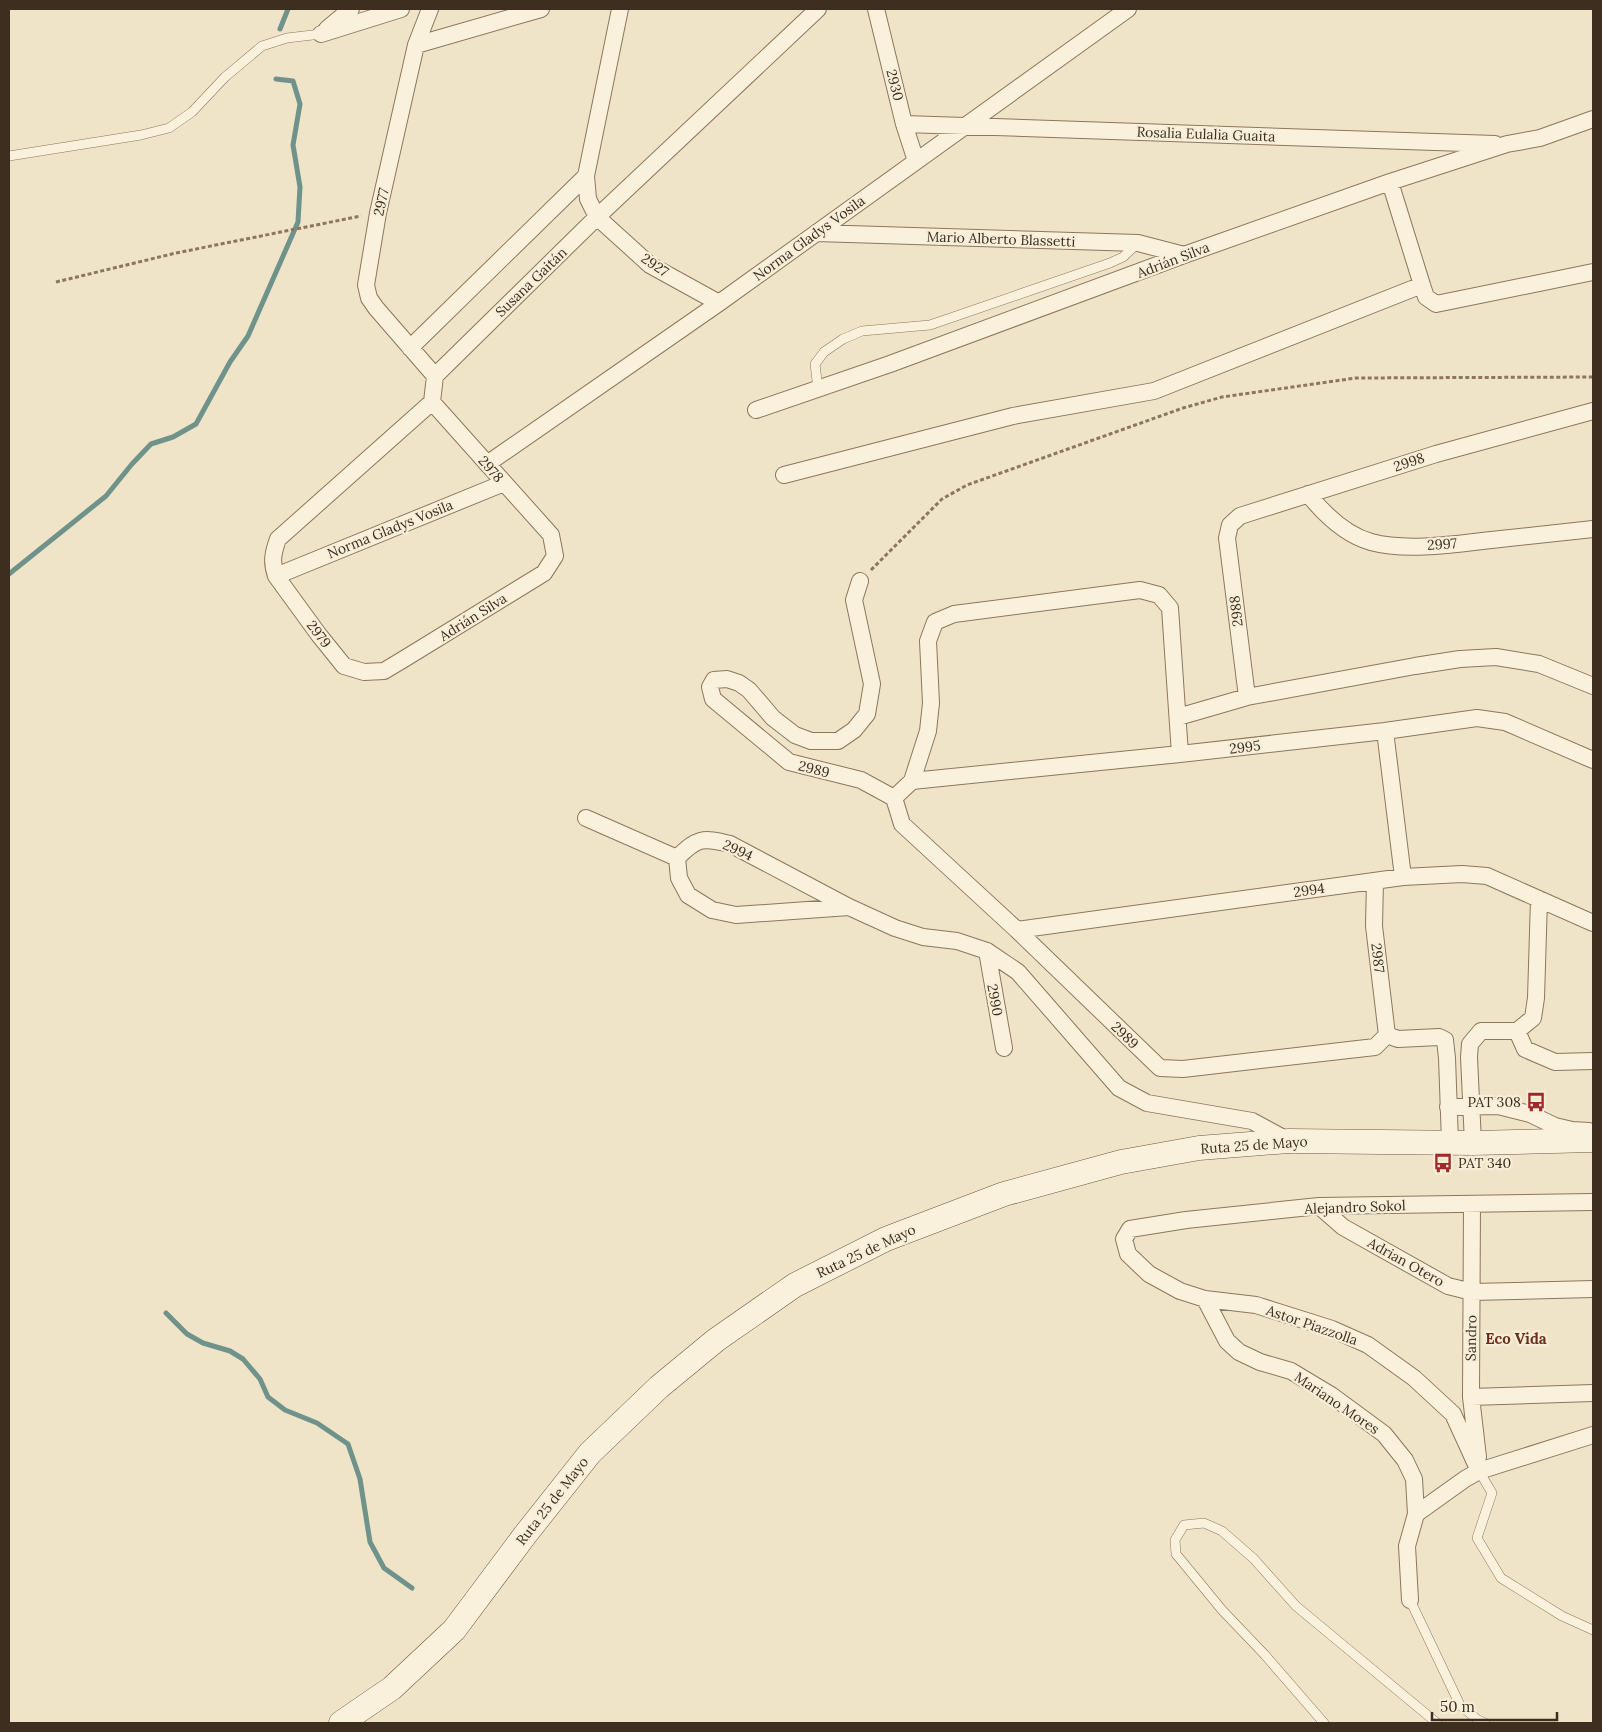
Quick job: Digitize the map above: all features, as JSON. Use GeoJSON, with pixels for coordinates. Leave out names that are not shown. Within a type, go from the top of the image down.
{"type":"FeatureCollection","features":[{"type":"Feature","properties":{"kind":"main road","name":"Ruta 25 de Mayo"},"geometry":{"type":"LineString","coordinates":[[341,1723],[392,1688],[454,1630],[590,1452],[659,1387],[716,1340],[796,1285],[886,1238],[1004,1194],[1121,1162],[1199,1148],[1289,1141],[1461,1142],[1593,1140]]}},
{"type":"Feature","properties":{"kind":"street"},"geometry":{"type":"LineString","coordinates":[[321,34],[351,9]]}},
{"type":"Feature","properties":{"kind":"street"},"geometry":{"type":"LineString","coordinates":[[321,34],[401,9]]}},
{"type":"Feature","properties":{"kind":"street","name":"2977"},"geometry":{"type":"LineString","coordinates":[[430,9],[416,45],[378,213],[366,285],[369,298],[435,376]]}},
{"type":"Feature","properties":{"kind":"street"},"geometry":{"type":"LineString","coordinates":[[416,45],[541,9]]}},
{"type":"Feature","properties":{"kind":"street"},"geometry":{"type":"LineString","coordinates":[[597,217],[588,199],[586,176],[620,9]]}},
{"type":"Feature","properties":{"kind":"street","name":"Susana Gaitán"},"geometry":{"type":"LineString","coordinates":[[435,376],[597,217],[818,9]]}},
{"type":"Feature","properties":{"kind":"street","name":"2930"},"geometry":{"type":"LineString","coordinates":[[876,9],[904,124],[916,161]]}},
{"type":"Feature","properties":{"kind":"street","name":"Norma Gladys Vosila"},"geometry":{"type":"LineString","coordinates":[[487,464],[719,303],[1128,9]]}},
{"type":"Feature","properties":{"kind":"street","name":"Adrián Silva"},"geometry":{"type":"LineString","coordinates":[[756,410],[974,334],[1184,255],[1390,182],[1507,144],[1540,138],[1593,119]]}},
{"type":"Feature","properties":{"kind":"street","name":"Rosalia Eulalia Guaita"},"geometry":{"type":"LineString","coordinates":[[904,124],[1507,144]]}},
{"type":"Feature","properties":{"kind":"street"},"geometry":{"type":"LineString","coordinates":[[410,348],[586,176]]}},
{"type":"Feature","properties":{"kind":"street"},"geometry":{"type":"LineString","coordinates":[[1390,182],[1426,297],[1436,304],[1593,272]]}},
{"type":"Feature","properties":{"kind":"street","name":"2927"},"geometry":{"type":"LineString","coordinates":[[597,217],[650,265],[719,303]]}},
{"type":"Feature","properties":{"kind":"street","name":"Mario Alberto Blassetti"},"geometry":{"type":"LineString","coordinates":[[816,233],[1138,243],[1184,255]]}},
{"type":"Feature","properties":{"kind":"street"},"geometry":{"type":"LineString","coordinates":[[784,475],[1013,416],[1154,391],[1422,285]]}},
{"type":"Feature","properties":{"kind":"street"},"geometry":{"type":"LineString","coordinates":[[274,572],[272,554],[278,539],[432,402],[435,376]]}},
{"type":"Feature","properties":{"kind":"street","name":"2978"},"geometry":{"type":"LineString","coordinates":[[432,402],[551,535],[555,556]]}},
{"type":"Feature","properties":{"kind":"street","name":"2998"},"geometry":{"type":"LineString","coordinates":[[1230,525],[1240,516],[1308,494],[1436,454],[1593,411]]}},
{"type":"Feature","properties":{"kind":"street","name":"Norma Gladys Vosila"},"geometry":{"type":"LineString","coordinates":[[274,572],[504,483]]}},
{"type":"Feature","properties":{"kind":"street","name":"2997"},"geometry":{"type":"LineString","coordinates":[[1308,494],[1337,523],[1352,534],[1372,542],[1432,546],[1593,529]]}},
{"type":"Feature","properties":{"kind":"street","name":"2988"},"geometry":{"type":"LineString","coordinates":[[1230,525],[1227,538],[1247,697]]}},
{"type":"Feature","properties":{"kind":"street","name":"Adrián Silva"},"geometry":{"type":"LineString","coordinates":[[384,671],[544,573],[555,556]]}},
{"type":"Feature","properties":{"kind":"street","name":"2979"},"geometry":{"type":"LineString","coordinates":[[274,572],[319,635],[344,666],[364,672],[384,671]]}},
{"type":"Feature","properties":{"kind":"street","name":"2989"},"geometry":{"type":"LineString","coordinates":[[860,581],[854,600],[872,684],[867,714],[854,730],[838,741],[815,740],[795,735],[773,718],[749,690],[727,679],[714,680],[710,687],[713,699],[789,762],[861,780],[894,798],[902,824],[1017,930],[1160,1068],[1183,1069],[1375,1047],[1387,1034]]}},
{"type":"Feature","properties":{"kind":"street"},"geometry":{"type":"LineString","coordinates":[[894,798],[912,781],[928,732],[931,703],[928,641],[935,622],[954,614],[1140,590],[1158,595],[1170,608],[1180,754]]}},
{"type":"Feature","properties":{"kind":"street"},"geometry":{"type":"LineString","coordinates":[[1178,717],[1247,697],[1460,659],[1496,657],[1539,664],[1593,686]]}},
{"type":"Feature","properties":{"kind":"street","name":"2995"},"geometry":{"type":"LineString","coordinates":[[912,781],[1180,754],[1385,731],[1477,718],[1505,722],[1593,760]]}},
{"type":"Feature","properties":{"kind":"street"},"geometry":{"type":"LineString","coordinates":[[1385,731],[1403,878]]}},
{"type":"Feature","properties":{"kind":"street"},"geometry":{"type":"LineString","coordinates":[[815,740],[809,758],[816,770]]}},
{"type":"Feature","properties":{"kind":"street"},"geometry":{"type":"LineString","coordinates":[[586,818],[677,858]]}},
{"type":"Feature","properties":{"kind":"street","name":"2994"},"geometry":{"type":"LineString","coordinates":[[849,907],[736,915],[712,910],[688,895],[679,878],[677,858],[692,844],[710,839],[730,844],[849,907],[895,928],[924,936],[957,941],[982,949],[1018,972],[1119,1088],[1147,1103],[1252,1121],[1289,1141]]}},
{"type":"Feature","properties":{"kind":"street","name":"2994"},"geometry":{"type":"LineString","coordinates":[[1017,930],[1403,878],[1462,874],[1487,876],[1593,923]]}},
{"type":"Feature","properties":{"kind":"street","name":"2987"},"geometry":{"type":"LineString","coordinates":[[1375,882],[1374,926],[1387,1034]]}},
{"type":"Feature","properties":{"kind":"street"},"geometry":{"type":"LineString","coordinates":[[1461,1142],[1472,1106],[1470,1044],[1481,1031],[1517,1031],[1533,1018],[1536,998],[1539,899]]}},
{"type":"Feature","properties":{"kind":"street","name":"2990"},"geometry":{"type":"LineString","coordinates":[[982,949],[1004,1048]]}},
{"type":"Feature","properties":{"kind":"street"},"geometry":{"type":"LineString","coordinates":[[1517,1031],[1526,1049],[1556,1062],[1593,1061]]}},
{"type":"Feature","properties":{"kind":"street"},"geometry":{"type":"LineString","coordinates":[[1387,1034],[1398,1039],[1439,1036],[1445,1040],[1448,1106],[1461,1142]]}},
{"type":"Feature","properties":{"kind":"street"},"geometry":{"type":"LineString","coordinates":[[1448,1106],[1498,1106],[1512,1108],[1555,1126],[1572,1130],[1593,1131]]}},
{"type":"Feature","properties":{"kind":"street","name":"Alejandro Sokol"},"geometry":{"type":"LineString","coordinates":[[1124,1238],[1130,1229],[1186,1220],[1319,1206],[1593,1202]]}},
{"type":"Feature","properties":{"kind":"street","name":"Sandro"},"geometry":{"type":"LineString","coordinates":[[1472,1204],[1470,1397],[1479,1471]]}},
{"type":"Feature","properties":{"kind":"street","name":"Adrian Otero"},"geometry":{"type":"LineString","coordinates":[[1319,1206],[1343,1227],[1448,1286],[1472,1292],[1593,1289]]}},
{"type":"Feature","properties":{"kind":"street","name":"Astor Piazzolla"},"geometry":{"type":"LineString","coordinates":[[1124,1238],[1128,1254],[1149,1274],[1180,1291],[1205,1299],[1256,1305],[1332,1329],[1368,1345],[1414,1378],[1453,1414],[1479,1471]]}},
{"type":"Feature","properties":{"kind":"street","name":"Mariano Mores"},"geometry":{"type":"LineString","coordinates":[[1205,1299],[1227,1341],[1239,1352],[1260,1362],[1291,1372],[1331,1395],[1384,1434],[1404,1460],[1414,1479],[1416,1514]]}},
{"type":"Feature","properties":{"kind":"street"},"geometry":{"type":"LineString","coordinates":[[1470,1397],[1593,1393]]}},
{"type":"Feature","properties":{"kind":"street"},"geometry":{"type":"LineString","coordinates":[[1410,1600],[1406,1546],[1416,1514],[1479,1471],[1593,1434]]}},
{"type":"Feature","properties":{"kind":"lane"},"geometry":{"type":"LineString","coordinates":[[9,156],[141,135],[169,128],[192,112],[225,77],[262,46],[287,38],[321,34]]}},
{"type":"Feature","properties":{"kind":"lane"},"geometry":{"type":"LineString","coordinates":[[818,389],[815,364],[824,352],[843,339],[862,331],[930,325],[1110,263],[1123,257],[1138,243]]}},
{"type":"Feature","properties":{"kind":"lane"},"geometry":{"type":"LineString","coordinates":[[1479,1471],[1492,1493],[1477,1538],[1501,1578],[1562,1616],[1593,1630]]}},
{"type":"Feature","properties":{"kind":"lane"},"geometry":{"type":"LineString","coordinates":[[1324,1723],[1265,1655],[1222,1610],[1176,1554],[1175,1540],[1184,1525],[1204,1524],[1222,1531],[1254,1559],[1296,1606],[1437,1723]]}},
{"type":"Feature","properties":{"kind":"lane"},"geometry":{"type":"LineString","coordinates":[[1410,1600],[1460,1705],[1478,1720],[1485,1723]]}},
{"type":"Feature","properties":{"kind":"path"},"geometry":{"type":"LineString","coordinates":[[56,282],[176,253],[378,213]]}},
{"type":"Feature","properties":{"kind":"path"},"geometry":{"type":"LineString","coordinates":[[860,581],[942,499],[967,485],[1183,408],[1222,398],[1356,378],[1593,377]]}},
{"type":"Feature","properties":{"kind":"waterway"},"geometry":{"type":"LineString","coordinates":[[280,29],[288,9]]}},
{"type":"Feature","properties":{"kind":"waterway"},"geometry":{"type":"LineString","coordinates":[[9,574],[106,496],[151,444],[173,437],[196,424],[230,362],[248,336],[298,222],[300,187],[293,145],[300,104],[293,81],[276,79]]}},
{"type":"Feature","properties":{"kind":"waterway"},"geometry":{"type":"LineString","coordinates":[[166,1313],[187,1334],[203,1343],[230,1351],[243,1359],[260,1379],[268,1397],[285,1410],[317,1423],[348,1444],[360,1479],[370,1542],[384,1568],[412,1588]]}},
{"type":"Feature","properties":{"kind":"place","name":"PAT 308"},"geometry":{"type":"Point","coordinates":[1536,1102]}},
{"type":"Feature","properties":{"kind":"place","name":"PAT 340"},"geometry":{"type":"Point","coordinates":[1443,1163]}},
{"type":"Feature","properties":{"kind":"district","name":"Eco Vida"},"geometry":{"type":"Point","coordinates":[1516,1339]}}]}
